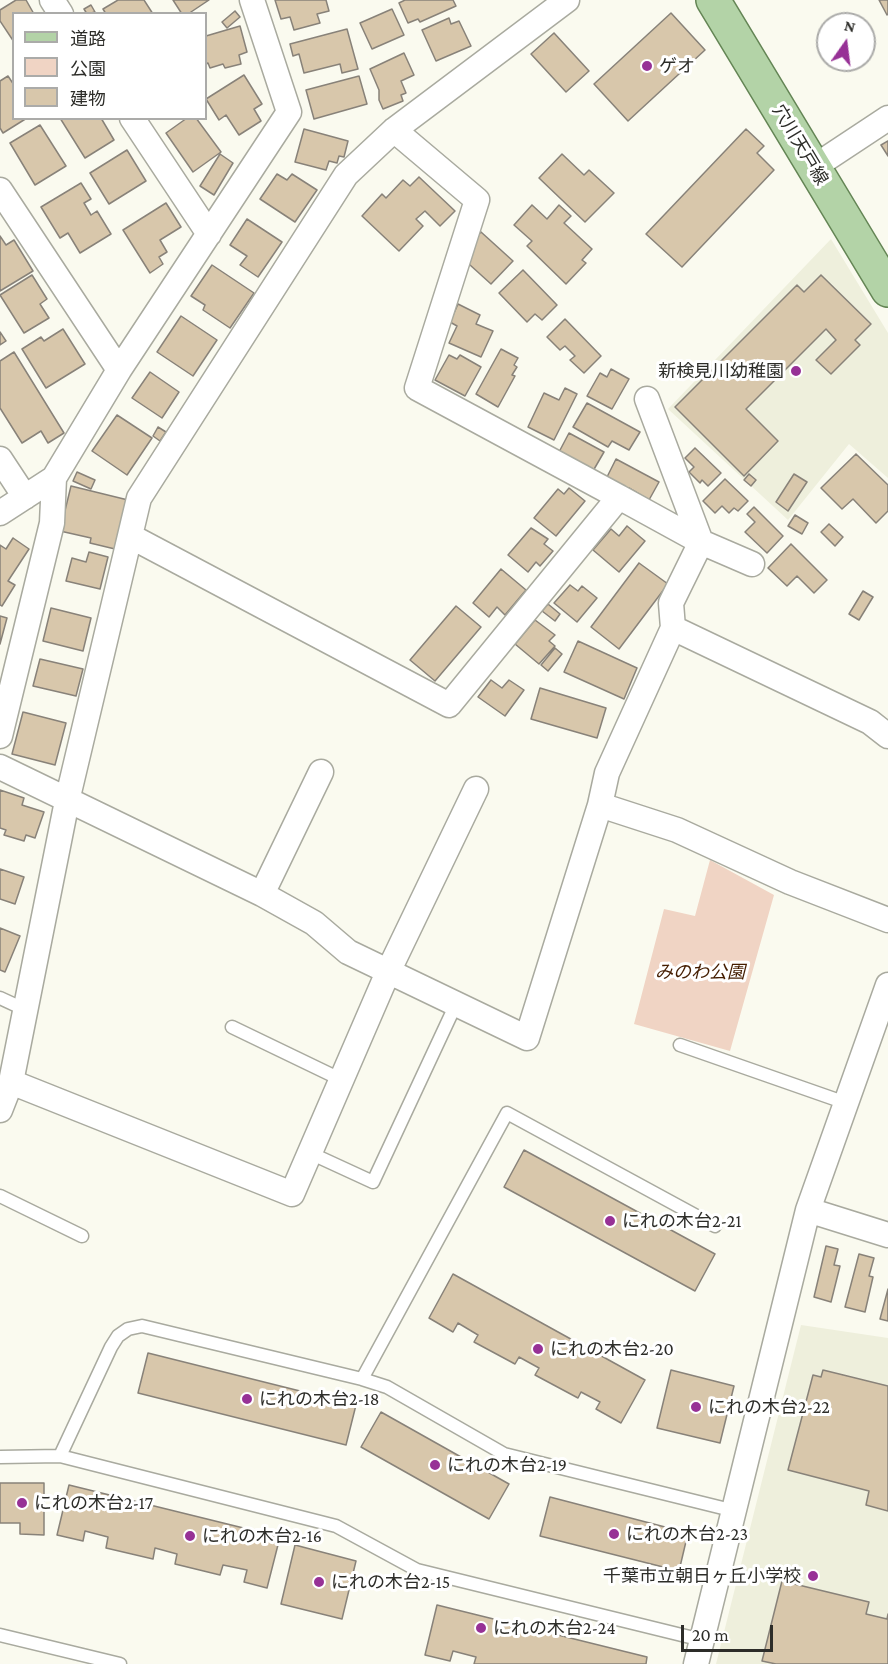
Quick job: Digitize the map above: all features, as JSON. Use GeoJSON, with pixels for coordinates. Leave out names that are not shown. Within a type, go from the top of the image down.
{"type":"FeatureCollection","features":[{"type":"Feature","properties":{"kind":"main road","name":"穴川天戸線"},"geometry":{"type":"LineString","coordinates":[[713,0],[888,290]]}},
{"type":"Feature","properties":{"kind":"street"},"geometry":{"type":"LineString","coordinates":[[0,513],[54,478],[119,370],[289,112],[252,0]]}},
{"type":"Feature","properties":{"kind":"street"},"geometry":{"type":"LineString","coordinates":[[0,1110],[11,1082],[68,801],[139,498],[346,175],[394,130],[567,0]]}},
{"type":"Feature","properties":{"kind":"street"},"geometry":{"type":"LineString","coordinates":[[814,168],[888,118]]}},
{"type":"Feature","properties":{"kind":"street"},"geometry":{"type":"LineString","coordinates":[[133,120],[209,234]]}},
{"type":"Feature","properties":{"kind":"street"},"geometry":{"type":"LineString","coordinates":[[394,130],[477,200],[417,388],[701,542],[752,564]]}},
{"type":"Feature","properties":{"kind":"street"},"geometry":{"type":"LineString","coordinates":[[0,190],[119,370]]}},
{"type":"Feature","properties":{"kind":"street"},"geometry":{"type":"LineString","coordinates":[[0,767],[262,894],[314,923],[348,952],[527,1038],[600,805],[607,773],[673,628],[671,603],[701,542],[647,399]]}},
{"type":"Feature","properties":{"kind":"street"},"geometry":{"type":"LineString","coordinates":[[0,459],[26,497]]}},
{"type":"Feature","properties":{"kind":"street"},"geometry":{"type":"LineString","coordinates":[[0,736],[52,523],[54,478]]}},
{"type":"Feature","properties":{"kind":"street"},"geometry":{"type":"LineString","coordinates":[[130,536],[449,705],[619,497]]}},
{"type":"Feature","properties":{"kind":"street"},"geometry":{"type":"LineString","coordinates":[[673,628],[870,722],[888,736]]}},
{"type":"Feature","properties":{"kind":"street"},"geometry":{"type":"LineString","coordinates":[[262,894],[321,772]]}},
{"type":"Feature","properties":{"kind":"street"},"geometry":{"type":"LineString","coordinates":[[11,1082],[292,1194],[388,972],[476,789]]}},
{"type":"Feature","properties":{"kind":"street"},"geometry":{"type":"LineString","coordinates":[[600,805],[677,830],[790,882],[888,920]]}},
{"type":"Feature","properties":{"kind":"street"},"geometry":{"type":"LineString","coordinates":[[696,1664],[808,1210],[846,1103],[884,1011],[888,985]]}},
{"type":"Feature","properties":{"kind":"street"},"geometry":{"type":"LineString","coordinates":[[808,1210],[888,1235]]}},
{"type":"Feature","properties":{"kind":"lane"},"geometry":{"type":"LineString","coordinates":[[0,998],[26,1010]]}},
{"type":"Feature","properties":{"kind":"lane"},"geometry":{"type":"LineString","coordinates":[[310,1153],[373,1182],[456,1005]]}},
{"type":"Feature","properties":{"kind":"lane"},"geometry":{"type":"LineString","coordinates":[[232,1027],[342,1080]]}},
{"type":"Feature","properties":{"kind":"lane"},"geometry":{"type":"LineString","coordinates":[[680,1045],[846,1103]]}},
{"type":"Feature","properties":{"kind":"lane"},"geometry":{"type":"LineString","coordinates":[[362,1379],[507,1113],[715,1226]]}},
{"type":"Feature","properties":{"kind":"lane"},"geometry":{"type":"LineString","coordinates":[[0,1196],[82,1236]]}},
{"type":"Feature","properties":{"kind":"lane"},"geometry":{"type":"LineString","coordinates":[[60,1456],[111,1347],[118,1336],[128,1329],[142,1326],[362,1379],[387,1387],[504,1454],[735,1511]]}},
{"type":"Feature","properties":{"kind":"lane"},"geometry":{"type":"LineString","coordinates":[[0,1457],[60,1456],[336,1526],[417,1570],[702,1640]]}},
{"type":"Feature","properties":{"kind":"lane"},"geometry":{"type":"LineString","coordinates":[[0,1635],[120,1664]]}},
{"type":"Feature","properties":{"kind":"shaded area","name":"新検見川幼稚園"},"geometry":{"type":"Polygon","coordinates":[[[831,239],[888,333],[888,478],[849,444],[788,520],[668,409],[831,239]]]}},
{"type":"Feature","properties":{"kind":"shaded area","name":"千葉市立朝日ヶ丘小学校"},"geometry":{"type":"Polygon","coordinates":[[[801,1325],[888,1338],[888,1664],[716,1664],[801,1325]]]}},
{"type":"Feature","properties":{"kind":"green space","name":"みのわ公園"},"geometry":{"type":"Polygon","coordinates":[[[710,860],[774,895],[730,1051],[634,1024],[664,909],[695,916],[710,860]]]}},
{"type":"Feature","properties":{"kind":"building"},"geometry":{"type":"Polygon","coordinates":[[[16,0],[26,0],[33,12],[12,12],[12,39],[0,21],[0,10],[16,0]]]}},
{"type":"Feature","properties":{"kind":"building"},"geometry":{"type":"Polygon","coordinates":[[[118,0],[144,0],[152,12],[105,12],[103,9],[118,0]]]}},
{"type":"Feature","properties":{"kind":"building"},"geometry":{"type":"Polygon","coordinates":[[[173,0],[209,0],[191,12],[181,12],[173,0]]]}},
{"type":"Feature","properties":{"kind":"building"},"geometry":{"type":"Polygon","coordinates":[[[275,0],[326,0],[329,11],[317,14],[320,23],[294,30],[290,17],[281,19],[275,0]]]}},
{"type":"Feature","properties":{"kind":"building"},"geometry":{"type":"Polygon","coordinates":[[[405,0],[453,0],[456,6],[420,22],[418,19],[408,23],[399,3],[405,0]]]}},
{"type":"Feature","properties":{"kind":"building"},"geometry":{"type":"Polygon","coordinates":[[[879,0],[888,0],[887,15],[879,0]]]}},
{"type":"Feature","properties":{"kind":"building"},"geometry":{"type":"Polygon","coordinates":[[[91,5],[95,12],[86,12],[84,9],[91,5]]]}},
{"type":"Feature","properties":{"kind":"building"},"geometry":{"type":"Polygon","coordinates":[[[392,9],[404,35],[372,49],[360,23],[392,9]]]}},
{"type":"Feature","properties":{"kind":"building"},"geometry":{"type":"Polygon","coordinates":[[[235,11],[240,17],[227,28],[222,22],[235,11]]]}},
{"type":"Feature","properties":{"kind":"building"},"geometry":{"type":"Polygon","coordinates":[[[671,13],[705,50],[628,121],[594,84],[671,13]]]}},
{"type":"Feature","properties":{"kind":"building"},"geometry":{"type":"Polygon","coordinates":[[[449,18],[451,24],[459,21],[471,46],[436,61],[422,30],[449,18]]]}},
{"type":"Feature","properties":{"kind":"building"},"geometry":{"type":"Polygon","coordinates":[[[240,26],[247,52],[239,55],[241,64],[225,68],[223,64],[210,68],[207,64],[207,36],[240,26]]]}},
{"type":"Feature","properties":{"kind":"building"},"geometry":{"type":"Polygon","coordinates":[[[347,29],[358,69],[342,73],[340,64],[304,73],[299,54],[293,56],[290,44],[347,29]]]}},
{"type":"Feature","properties":{"kind":"building"},"geometry":{"type":"Polygon","coordinates":[[[554,33],[589,71],[566,92],[531,54],[554,33]]]}},
{"type":"Feature","properties":{"kind":"building"},"geometry":{"type":"Polygon","coordinates":[[[404,53],[414,75],[401,81],[406,93],[401,95],[403,101],[383,109],[379,100],[379,90],[370,69],[404,53]]]}},
{"type":"Feature","properties":{"kind":"building"},"geometry":{"type":"Polygon","coordinates":[[[244,75],[262,104],[254,109],[261,121],[239,135],[226,115],[219,120],[207,98],[244,75]]]}},
{"type":"Feature","properties":{"kind":"building"},"geometry":{"type":"Polygon","coordinates":[[[8,76],[12,82],[12,120],[24,120],[3,133],[0,128],[0,81],[8,76]]]}},
{"type":"Feature","properties":{"kind":"building"},"geometry":{"type":"Polygon","coordinates":[[[359,76],[367,104],[314,119],[306,90],[359,76]]]}},
{"type":"Feature","properties":{"kind":"building"},"geometry":{"type":"Polygon","coordinates":[[[61,120],[102,120],[114,140],[85,158],[61,120]]]}},
{"type":"Feature","properties":{"kind":"building"},"geometry":{"type":"Polygon","coordinates":[[[184,120],[197,120],[221,152],[193,172],[166,133],[184,120]]]}},
{"type":"Feature","properties":{"kind":"building"},"geometry":{"type":"Polygon","coordinates":[[[40,125],[66,166],[35,185],[10,143],[40,125]]]}},
{"type":"Feature","properties":{"kind":"building"},"geometry":{"type":"Polygon","coordinates":[[[304,129],[348,141],[344,157],[339,156],[337,163],[329,161],[326,170],[295,162],[304,129]]]}},
{"type":"Feature","properties":{"kind":"building"},"geometry":{"type":"Polygon","coordinates":[[[746,129],[764,146],[757,153],[774,170],[682,267],[646,234],[746,129]]]}},
{"type":"Feature","properties":{"kind":"building"},"geometry":{"type":"Polygon","coordinates":[[[888,141],[888,156],[881,145],[888,141]]]}},
{"type":"Feature","properties":{"kind":"building"},"geometry":{"type":"Polygon","coordinates":[[[127,150],[146,181],[109,204],[90,173],[127,150]]]}},
{"type":"Feature","properties":{"kind":"building"},"geometry":{"type":"Polygon","coordinates":[[[220,154],[233,163],[214,195],[200,186],[220,154]]]}},
{"type":"Feature","properties":{"kind":"building"},"geometry":{"type":"Polygon","coordinates":[[[562,154],[584,175],[589,170],[614,193],[585,222],[539,178],[562,154]]]}},
{"type":"Feature","properties":{"kind":"building"},"geometry":{"type":"Polygon","coordinates":[[[277,174],[287,180],[292,174],[317,190],[295,222],[260,199],[277,174]]]}},
{"type":"Feature","properties":{"kind":"building"},"geometry":{"type":"Polygon","coordinates":[[[419,177],[455,211],[440,226],[425,211],[416,219],[423,226],[399,251],[362,216],[382,194],[386,198],[403,180],[410,186],[419,177]]]}},
{"type":"Feature","properties":{"kind":"building"},"geometry":{"type":"Polygon","coordinates":[[[81,183],[91,199],[84,203],[91,215],[97,211],[111,234],[80,253],[68,233],[60,238],[41,207],[81,183]]]}},
{"type":"Feature","properties":{"kind":"building"},"geometry":{"type":"Polygon","coordinates":[[[166,203],[181,227],[160,240],[167,252],[159,257],[163,264],[150,273],[123,230],[166,203]]]}},
{"type":"Feature","properties":{"kind":"building"},"geometry":{"type":"Polygon","coordinates":[[[532,205],[547,219],[559,205],[571,216],[564,223],[592,249],[582,260],[586,263],[566,284],[527,246],[532,241],[514,225],[532,205]]]}},
{"type":"Feature","properties":{"kind":"building"},"geometry":{"type":"Polygon","coordinates":[[[247,219],[282,242],[258,277],[240,265],[247,256],[230,245],[247,219]]]}},
{"type":"Feature","properties":{"kind":"building"},"geometry":{"type":"Polygon","coordinates":[[[481,232],[513,261],[491,284],[459,255],[481,232]]]}},
{"type":"Feature","properties":{"kind":"building"},"geometry":{"type":"Polygon","coordinates":[[[0,236],[6,245],[14,240],[33,271],[0,291],[0,236]]]}},
{"type":"Feature","properties":{"kind":"building"},"geometry":{"type":"Polygon","coordinates":[[[212,265],[254,293],[230,328],[203,310],[205,305],[191,296],[212,265]]]}},
{"type":"Feature","properties":{"kind":"building"},"geometry":{"type":"Polygon","coordinates":[[[523,270],[557,305],[542,320],[535,314],[527,322],[499,293],[523,270]]]}},
{"type":"Feature","properties":{"kind":"building"},"geometry":{"type":"Polygon","coordinates":[[[32,275],[47,299],[40,304],[49,318],[24,333],[0,295],[32,275]]]}},
{"type":"Feature","properties":{"kind":"building"},"geometry":{"type":"Polygon","coordinates":[[[821,275],[871,324],[855,340],[860,345],[831,374],[816,360],[836,340],[826,329],[746,409],[778,441],[744,476],[675,407],[797,285],[804,292],[821,275]]]}},
{"type":"Feature","properties":{"kind":"building"},"geometry":{"type":"Polygon","coordinates":[[[458,304],[480,315],[476,324],[493,331],[481,357],[449,343],[457,326],[450,322],[458,304]]]}},
{"type":"Feature","properties":{"kind":"building"},"geometry":{"type":"Polygon","coordinates":[[[181,316],[217,340],[193,376],[157,352],[181,316]]]}},
{"type":"Feature","properties":{"kind":"building"},"geometry":{"type":"Polygon","coordinates":[[[565,319],[601,356],[584,373],[570,360],[575,356],[565,346],[560,350],[547,337],[565,319]]]}},
{"type":"Feature","properties":{"kind":"building"},"geometry":{"type":"Polygon","coordinates":[[[63,329],[85,364],[46,388],[22,349],[41,337],[44,341],[63,329]]]}},
{"type":"Feature","properties":{"kind":"building"},"geometry":{"type":"Polygon","coordinates":[[[0,332],[6,341],[0,345],[0,332]]]}},
{"type":"Feature","properties":{"kind":"building"},"geometry":{"type":"Polygon","coordinates":[[[501,349],[518,358],[514,365],[517,367],[512,375],[515,376],[498,407],[476,394],[501,349]]]}},
{"type":"Feature","properties":{"kind":"building"},"geometry":{"type":"Polygon","coordinates":[[[14,352],[64,433],[48,443],[41,431],[22,443],[0,408],[0,361],[14,352]]]}},
{"type":"Feature","properties":{"kind":"building"},"geometry":{"type":"Polygon","coordinates":[[[449,355],[457,359],[460,355],[481,367],[465,396],[435,380],[449,355]]]}},
{"type":"Feature","properties":{"kind":"building"},"geometry":{"type":"Polygon","coordinates":[[[611,369],[629,379],[612,409],[587,396],[600,373],[607,377],[611,369]]]}},
{"type":"Feature","properties":{"kind":"building"},"geometry":{"type":"Polygon","coordinates":[[[150,372],[179,392],[162,418],[132,398],[150,372]]]}},
{"type":"Feature","properties":{"kind":"building"},"geometry":{"type":"Polygon","coordinates":[[[565,388],[577,394],[554,440],[528,427],[544,393],[559,400],[565,388]]]}},
{"type":"Feature","properties":{"kind":"building"},"geometry":{"type":"Polygon","coordinates":[[[587,403],[640,432],[629,450],[612,441],[608,447],[573,427],[587,403]]]}},
{"type":"Feature","properties":{"kind":"building"},"geometry":{"type":"Polygon","coordinates":[[[117,415],[152,438],[127,475],[92,451],[117,415]]]}},
{"type":"Feature","properties":{"kind":"building"},"geometry":{"type":"Polygon","coordinates":[[[158,427],[166,432],[160,441],[153,436],[158,427]]]}},
{"type":"Feature","properties":{"kind":"building"},"geometry":{"type":"Polygon","coordinates":[[[569,433],[604,452],[593,471],[559,452],[569,433]]]}},
{"type":"Feature","properties":{"kind":"building"},"geometry":{"type":"Polygon","coordinates":[[[695,448],[721,473],[708,486],[702,480],[700,483],[689,472],[694,467],[685,458],[695,448]]]}},
{"type":"Feature","properties":{"kind":"building"},"geometry":{"type":"Polygon","coordinates":[[[856,454],[888,485],[888,511],[876,523],[853,499],[842,509],[821,488],[856,454]]]}},
{"type":"Feature","properties":{"kind":"building"},"geometry":{"type":"Polygon","coordinates":[[[616,459],[659,482],[649,500],[629,488],[627,491],[606,479],[616,459]]]}},
{"type":"Feature","properties":{"kind":"building"},"geometry":{"type":"Polygon","coordinates":[[[77,472],[95,480],[91,489],[73,481],[77,472]]]}},
{"type":"Feature","properties":{"kind":"building"},"geometry":{"type":"Polygon","coordinates":[[[749,474],[756,480],[751,486],[744,480],[749,474]]]}},
{"type":"Feature","properties":{"kind":"building"},"geometry":{"type":"Polygon","coordinates":[[[794,474],[807,482],[788,511],[776,502],[794,474]]]}},
{"type":"Feature","properties":{"kind":"building"},"geometry":{"type":"Polygon","coordinates":[[[725,479],[748,501],[738,511],[734,508],[729,513],[722,506],[715,513],[703,501],[725,479]]]}},
{"type":"Feature","properties":{"kind":"building"},"geometry":{"type":"Polygon","coordinates":[[[71,486],[128,500],[115,549],[90,543],[91,538],[60,531],[71,486]]]}},
{"type":"Feature","properties":{"kind":"building"},"geometry":{"type":"Polygon","coordinates":[[[569,488],[585,501],[556,536],[534,518],[558,489],[564,494],[569,488]]]}},
{"type":"Feature","properties":{"kind":"building"},"geometry":{"type":"Polygon","coordinates":[[[754,507],[783,536],[767,553],[745,532],[755,522],[747,514],[754,507]]]}},
{"type":"Feature","properties":{"kind":"building"},"geometry":{"type":"Polygon","coordinates":[[[795,515],[808,523],[802,534],[788,526],[795,515]]]}},
{"type":"Feature","properties":{"kind":"building"},"geometry":{"type":"Polygon","coordinates":[[[829,524],[843,537],[835,546],[821,532],[829,524]]]}},
{"type":"Feature","properties":{"kind":"building"},"geometry":{"type":"Polygon","coordinates":[[[627,526],[645,541],[619,572],[593,550],[611,529],[619,536],[627,526]]]}},
{"type":"Feature","properties":{"kind":"building"},"geometry":{"type":"Polygon","coordinates":[[[531,528],[548,539],[544,544],[553,551],[540,566],[536,562],[528,572],[508,555],[531,528]]]}},
{"type":"Feature","properties":{"kind":"building"},"geometry":{"type":"Polygon","coordinates":[[[13,538],[29,549],[8,581],[15,585],[2,606],[0,605],[0,545],[6,549],[13,538]]]}},
{"type":"Feature","properties":{"kind":"building"},"geometry":{"type":"Polygon","coordinates":[[[791,544],[827,580],[814,593],[797,576],[787,586],[768,568],[791,544]]]}},
{"type":"Feature","properties":{"kind":"building"},"geometry":{"type":"Polygon","coordinates":[[[89,552],[108,557],[100,589],[66,581],[72,558],[86,562],[89,552]]]}},
{"type":"Feature","properties":{"kind":"building"},"geometry":{"type":"Polygon","coordinates":[[[639,563],[668,584],[619,649],[591,627],[639,563]]]}},
{"type":"Feature","properties":{"kind":"building"},"geometry":{"type":"Polygon","coordinates":[[[501,569],[526,590],[505,615],[497,607],[489,617],[473,603],[501,569]]]}},
{"type":"Feature","properties":{"kind":"building"},"geometry":{"type":"Polygon","coordinates":[[[570,585],[578,591],[582,586],[597,598],[577,622],[554,603],[570,585]]]}},
{"type":"Feature","properties":{"kind":"building"},"geometry":{"type":"Polygon","coordinates":[[[863,591],[873,597],[859,620],[849,614],[863,591]]]}},
{"type":"Feature","properties":{"kind":"building"},"geometry":{"type":"Polygon","coordinates":[[[548,604],[560,614],[555,621],[542,611],[548,604]]]}},
{"type":"Feature","properties":{"kind":"building"},"geometry":{"type":"Polygon","coordinates":[[[456,606],[481,627],[435,681],[410,660],[456,606]]]}},
{"type":"Feature","properties":{"kind":"building"},"geometry":{"type":"Polygon","coordinates":[[[51,608],[91,618],[83,651],[43,641],[51,608]]]}},
{"type":"Feature","properties":{"kind":"building"},"geometry":{"type":"Polygon","coordinates":[[[0,616],[7,618],[0,644],[0,616]]]}},
{"type":"Feature","properties":{"kind":"building"},"geometry":{"type":"Polygon","coordinates":[[[535,620],[555,635],[549,641],[555,646],[539,664],[515,644],[535,620]]]}},
{"type":"Feature","properties":{"kind":"building"},"geometry":{"type":"Polygon","coordinates":[[[578,641],[637,668],[624,699],[564,672],[578,641]]]}},
{"type":"Feature","properties":{"kind":"building"},"geometry":{"type":"Polygon","coordinates":[[[555,648],[562,654],[548,671],[541,665],[555,648]]]}},
{"type":"Feature","properties":{"kind":"building"},"geometry":{"type":"Polygon","coordinates":[[[40,659],[83,669],[76,696],[33,686],[40,659]]]}},
{"type":"Feature","properties":{"kind":"building"},"geometry":{"type":"Polygon","coordinates":[[[491,680],[502,688],[509,680],[524,690],[505,716],[478,697],[491,680]]]}},
{"type":"Feature","properties":{"kind":"building"},"geometry":{"type":"Polygon","coordinates":[[[540,688],[606,708],[597,738],[531,719],[540,688]]]}},
{"type":"Feature","properties":{"kind":"building"},"geometry":{"type":"Polygon","coordinates":[[[23,712],[66,723],[55,765],[12,754],[23,712]]]}},
{"type":"Feature","properties":{"kind":"building"},"geometry":{"type":"Polygon","coordinates":[[[0,790],[24,798],[22,805],[44,812],[35,838],[26,835],[24,841],[4,835],[6,830],[0,828],[0,790]]]}},
{"type":"Feature","properties":{"kind":"building"},"geometry":{"type":"Polygon","coordinates":[[[0,869],[24,877],[15,904],[0,899],[0,869]]]}},
{"type":"Feature","properties":{"kind":"building"},"geometry":{"type":"Polygon","coordinates":[[[0,928],[20,936],[5,972],[0,970],[0,928]]]}},
{"type":"Feature","properties":{"kind":"building","name":"にれの木台2-21"},"geometry":{"type":"Polygon","coordinates":[[[524,1150],[715,1254],[695,1291],[504,1187],[524,1150]]]}},
{"type":"Feature","properties":{"kind":"building"},"geometry":{"type":"Polygon","coordinates":[[[826,1246],[838,1249],[834,1265],[840,1266],[831,1302],[814,1297],[826,1246]]]}},
{"type":"Feature","properties":{"kind":"building"},"geometry":{"type":"Polygon","coordinates":[[[859,1254],[874,1258],[869,1276],[873,1277],[865,1312],[845,1307],[859,1254]]]}},
{"type":"Feature","properties":{"kind":"building","name":"にれの木台2-20"},"geometry":{"type":"Polygon","coordinates":[[[453,1274],[645,1380],[621,1423],[596,1409],[600,1402],[581,1392],[578,1398],[535,1375],[539,1368],[519,1357],[515,1364],[474,1342],[478,1335],[458,1323],[453,1332],[429,1318],[453,1274]]]}},
{"type":"Feature","properties":{"kind":"building"},"geometry":{"type":"Polygon","coordinates":[[[888,1289],[888,1321],[880,1319],[888,1289]]]}},
{"type":"Feature","properties":{"kind":"building","name":"にれの木台2-18"},"geometry":{"type":"Polygon","coordinates":[[[148,1353],[356,1405],[346,1445],[138,1393],[148,1353]]]}},
{"type":"Feature","properties":{"kind":"building","name":"にれの木台2-22"},"geometry":{"type":"Polygon","coordinates":[[[671,1370],[734,1386],[720,1443],[657,1428],[671,1370]]]}},
{"type":"Feature","properties":{"kind":"building"},"geometry":{"type":"Polygon","coordinates":[[[823,1370],[888,1386],[888,1511],[866,1505],[869,1491],[788,1470],[813,1375],[821,1377],[823,1370]]]}},
{"type":"Feature","properties":{"kind":"building","name":"にれの木台2-19"},"geometry":{"type":"Polygon","coordinates":[[[381,1412],[509,1484],[489,1519],[361,1447],[381,1412]]]}},
{"type":"Feature","properties":{"kind":"building","name":"にれの木台2-17"},"geometry":{"type":"Polygon","coordinates":[[[0,1483],[44,1483],[44,1535],[20,1534],[20,1523],[0,1523],[0,1483]]]}},
{"type":"Feature","properties":{"kind":"building","name":"にれの木台2-16"},"geometry":{"type":"Polygon","coordinates":[[[69,1485],[280,1537],[267,1588],[244,1582],[247,1570],[223,1565],[220,1575],[175,1564],[177,1554],[155,1548],[153,1559],[106,1548],[108,1537],[85,1531],[83,1541],[57,1535],[69,1485]]]}},
{"type":"Feature","properties":{"kind":"building","name":"にれの木台2-23"},"geometry":{"type":"Polygon","coordinates":[[[550,1497],[688,1533],[679,1571],[540,1536],[550,1497]]]}},
{"type":"Feature","properties":{"kind":"building","name":"にれの木台2-15"},"geometry":{"type":"Polygon","coordinates":[[[295,1545],[356,1561],[342,1619],[281,1604],[295,1545]]]}},
{"type":"Feature","properties":{"kind":"building"},"geometry":{"type":"Polygon","coordinates":[[[782,1581],[869,1602],[866,1614],[887,1619],[888,1614],[888,1664],[776,1664],[762,1661],[782,1581]]]}},
{"type":"Feature","properties":{"kind":"building","name":"にれの木台2-24"},"geometry":{"type":"Polygon","coordinates":[[[437,1605],[647,1657],[646,1664],[474,1664],[476,1657],[453,1651],[450,1661],[425,1655],[437,1605]]]}},
{"type":"Feature","properties":{"kind":"place","name":"ゲオ"},"geometry":{"type":"Point","coordinates":[647,66]}},
{"type":"Feature","properties":{"kind":"place","name":"新検見川幼稚園"},"geometry":{"type":"Point","coordinates":[796,371]}},
{"type":"Feature","properties":{"kind":"place","name":"にれの木台2-21"},"geometry":{"type":"Point","coordinates":[610,1221]}},
{"type":"Feature","properties":{"kind":"place","name":"にれの木台2-20"},"geometry":{"type":"Point","coordinates":[538,1349]}},
{"type":"Feature","properties":{"kind":"place","name":"にれの木台2-18"},"geometry":{"type":"Point","coordinates":[247,1399]}},
{"type":"Feature","properties":{"kind":"place","name":"にれの木台2-22"},"geometry":{"type":"Point","coordinates":[696,1407]}},
{"type":"Feature","properties":{"kind":"place","name":"にれの木台2-19"},"geometry":{"type":"Point","coordinates":[435,1465]}},
{"type":"Feature","properties":{"kind":"place","name":"にれの木台2-17"},"geometry":{"type":"Point","coordinates":[22,1503]}},
{"type":"Feature","properties":{"kind":"place","name":"にれの木台2-23"},"geometry":{"type":"Point","coordinates":[614,1534]}},
{"type":"Feature","properties":{"kind":"place","name":"にれの木台2-16"},"geometry":{"type":"Point","coordinates":[190,1536]}},
{"type":"Feature","properties":{"kind":"place","name":"千葉市立朝日ヶ丘小学校"},"geometry":{"type":"Point","coordinates":[813,1576]}},
{"type":"Feature","properties":{"kind":"place","name":"にれの木台2-15"},"geometry":{"type":"Point","coordinates":[319,1582]}},
{"type":"Feature","properties":{"kind":"place","name":"にれの木台2-24"},"geometry":{"type":"Point","coordinates":[481,1628]}}]}
